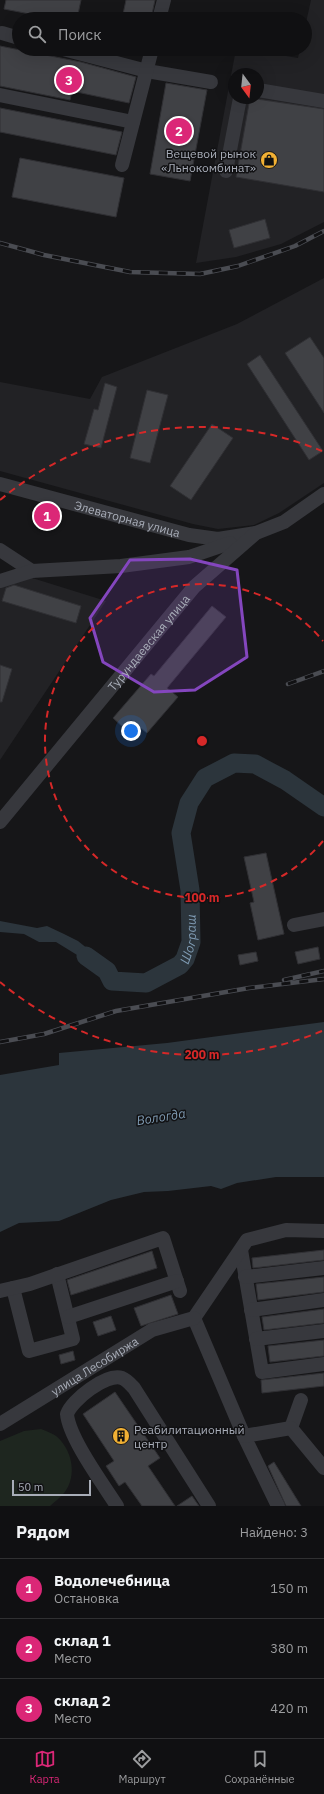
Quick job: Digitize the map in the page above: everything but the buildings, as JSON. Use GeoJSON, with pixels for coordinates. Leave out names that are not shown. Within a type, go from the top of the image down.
{"type":"FeatureCollection","features":[{"type":"Feature","properties":{"kind":"street"},"geometry":{"type":"LineString","coordinates":[[161,12],[164,0]]}},
{"type":"Feature","properties":{"kind":"street"},"geometry":{"type":"LineString","coordinates":[[2,33],[12,36]]}},
{"type":"Feature","properties":{"kind":"street"},"geometry":{"type":"LineString","coordinates":[[90,56],[147,71],[211,82]]}},
{"type":"Feature","properties":{"kind":"street"},"geometry":{"type":"LineString","coordinates":[[122,165],[150,56]]}},
{"type":"Feature","properties":{"kind":"street"},"geometry":{"type":"LineString","coordinates":[[264,91],[324,101]]}},
{"type":"Feature","properties":{"kind":"street"},"geometry":{"type":"LineString","coordinates":[[0,96],[133,122]]}},
{"type":"Feature","properties":{"kind":"street"},"geometry":{"type":"LineString","coordinates":[[226,171],[239,104]]}},
{"type":"Feature","properties":{"kind":"street","name":"Элеваторная улица"},"geometry":{"type":"LineString","coordinates":[[0,484],[189,535],[218,539],[256,533]]}},
{"type":"Feature","properties":{"kind":"street","name":"Турундаевская улица"},"geometry":{"type":"LineString","coordinates":[[0,822],[194,588],[256,533],[284,522],[324,494]]}},
{"type":"Feature","properties":{"kind":"street"},"geometry":{"type":"LineString","coordinates":[[0,581],[32,571],[121,566],[189,557],[256,533]]}},
{"type":"Feature","properties":{"kind":"street"},"geometry":{"type":"LineString","coordinates":[[0,550],[32,571]]}},
{"type":"Feature","properties":{"kind":"street"},"geometry":{"type":"LineString","coordinates":[[294,926],[324,919]]}},
{"type":"Feature","properties":{"kind":"street"},"geometry":{"type":"LineString","coordinates":[[276,1505],[244,1436],[194,1318],[248,1240],[286,1230],[324,1231]]}},
{"type":"Feature","properties":{"kind":"street"},"geometry":{"type":"LineString","coordinates":[[57,1274],[73,1339],[29,1350],[7,1290],[163,1238],[178,1286],[68,1316]]}},
{"type":"Feature","properties":{"kind":"street"},"geometry":{"type":"LineString","coordinates":[[240,1250],[262,1372],[324,1364]]}},
{"type":"Feature","properties":{"kind":"street"},"geometry":{"type":"LineString","coordinates":[[245,1277],[324,1268]]}},
{"type":"Feature","properties":{"kind":"street"},"geometry":{"type":"LineString","coordinates":[[251,1310],[324,1300]]}},
{"type":"Feature","properties":{"kind":"street","name":"улица Лесобиржа"},"geometry":{"type":"LineString","coordinates":[[0,1424],[152,1330],[194,1318]]}},
{"type":"Feature","properties":{"kind":"street"},"geometry":{"type":"LineString","coordinates":[[256,1340],[324,1331]]}},
{"type":"Feature","properties":{"kind":"street"},"geometry":{"type":"LineString","coordinates":[[117,1506],[93,1470],[70,1428],[67,1414],[75,1401],[103,1381],[113,1378],[122,1378],[134,1388],[209,1506]]}},
{"type":"Feature","properties":{"kind":"street"},"geometry":{"type":"LineString","coordinates":[[291,1428],[300,1400]]}},
{"type":"Feature","properties":{"kind":"street"},"geometry":{"type":"LineString","coordinates":[[244,1436],[291,1428]]}},
{"type":"Feature","properties":{"kind":"street"},"geometry":{"type":"LineString","coordinates":[[291,1428],[324,1468]]}},
{"type":"Feature","properties":{"kind":"highlighted area"},"geometry":{"type":"Polygon","coordinates":[[[190,559],[237,570],[247,657],[195,690],[154,692],[103,662],[90,618],[130,560],[190,559]]]}},
{"type":"Feature","properties":{"kind":"shaded area","name":"Вещевой рынок «Льнокомбинат»"},"geometry":{"type":"Polygon","coordinates":[[[311,0],[324,0],[324,222],[281,244],[236,257],[196,263],[228,92],[228,104],[264,104],[264,68],[232,68],[235,56],[286,56],[298,58],[298,56],[312,56],[312,12],[308,12],[311,0]]]}},
{"type":"Feature","properties":{"kind":"shaded area"},"geometry":{"type":"Polygon","coordinates":[[[324,278],[324,483],[279,513],[254,525],[218,529],[193,524],[0,471],[0,382],[90,399],[102,377],[237,324],[324,278]]]}},
{"type":"Feature","properties":{"kind":"shaded area"},"geometry":{"type":"Polygon","coordinates":[[[13,572],[106,601],[0,760],[0,576],[13,572]]]}},
{"type":"Feature","properties":{"kind":"shaded area"},"geometry":{"type":"Polygon","coordinates":[[[41,1429],[56,1436],[62,1441],[66,1448],[72,1471],[68,1486],[62,1495],[50,1506],[0,1506],[0,1441],[24,1431],[41,1429]]]}},
{"type":"Feature","properties":{"kind":"water"},"geometry":{"type":"Polygon","coordinates":[[[0,921],[37,928],[47,926],[78,941],[98,957],[107,971],[95,966],[56,942],[39,942],[24,934],[0,932],[0,921]]]}},
{"type":"Feature","properties":{"kind":"water","name":"Вологда"},"geometry":{"type":"Polygon","coordinates":[[[324,1022],[324,1177],[276,1177],[237,1183],[221,1189],[211,1186],[144,1192],[111,1200],[59,1221],[19,1223],[0,1232],[0,1075],[59,1065],[59,1053],[167,1043],[324,1022]]]}},
{"type":"Feature","properties":{"kind":"waterway","name":"Шограш"},"geometry":{"type":"LineString","coordinates":[[86,956],[107,971],[112,981],[146,983],[180,965],[185,959],[191,942],[190,890],[181,833],[189,803],[205,778],[234,763],[255,764],[285,780],[324,807]]}},
{"type":"Feature","properties":{"kind":"railway"},"geometry":{"type":"LineString","coordinates":[[0,243],[44,255],[130,272],[200,274],[238,266],[295,246],[324,231]]}},
{"type":"Feature","properties":{"kind":"railway"},"geometry":{"type":"LineString","coordinates":[[288,684],[324,671]]}},
{"type":"Feature","properties":{"kind":"railway"},"geometry":{"type":"LineString","coordinates":[[284,980],[324,971]]}},
{"type":"Feature","properties":{"kind":"railway"},"geometry":{"type":"LineString","coordinates":[[0,1042],[44,1034],[116,1011],[249,988],[324,979]]}},
{"type":"Feature","properties":{"kind":"place","name":"склад 2"},"geometry":{"type":"Point","coordinates":[69,80]}},
{"type":"Feature","properties":{"kind":"place","name":"склад 1"},"geometry":{"type":"Point","coordinates":[179,131]}},
{"type":"Feature","properties":{"kind":"place","name":"Вещевой рынок «Льнокомбинат»"},"geometry":{"type":"Point","coordinates":[269,160]}},
{"type":"Feature","properties":{"kind":"place","name":"Водолечебница"},"geometry":{"type":"Point","coordinates":[47,516]}},
{"type":"Feature","properties":{"kind":"place","name":"Реабилитационный центр"},"geometry":{"type":"Point","coordinates":[121,1436]}}]}
